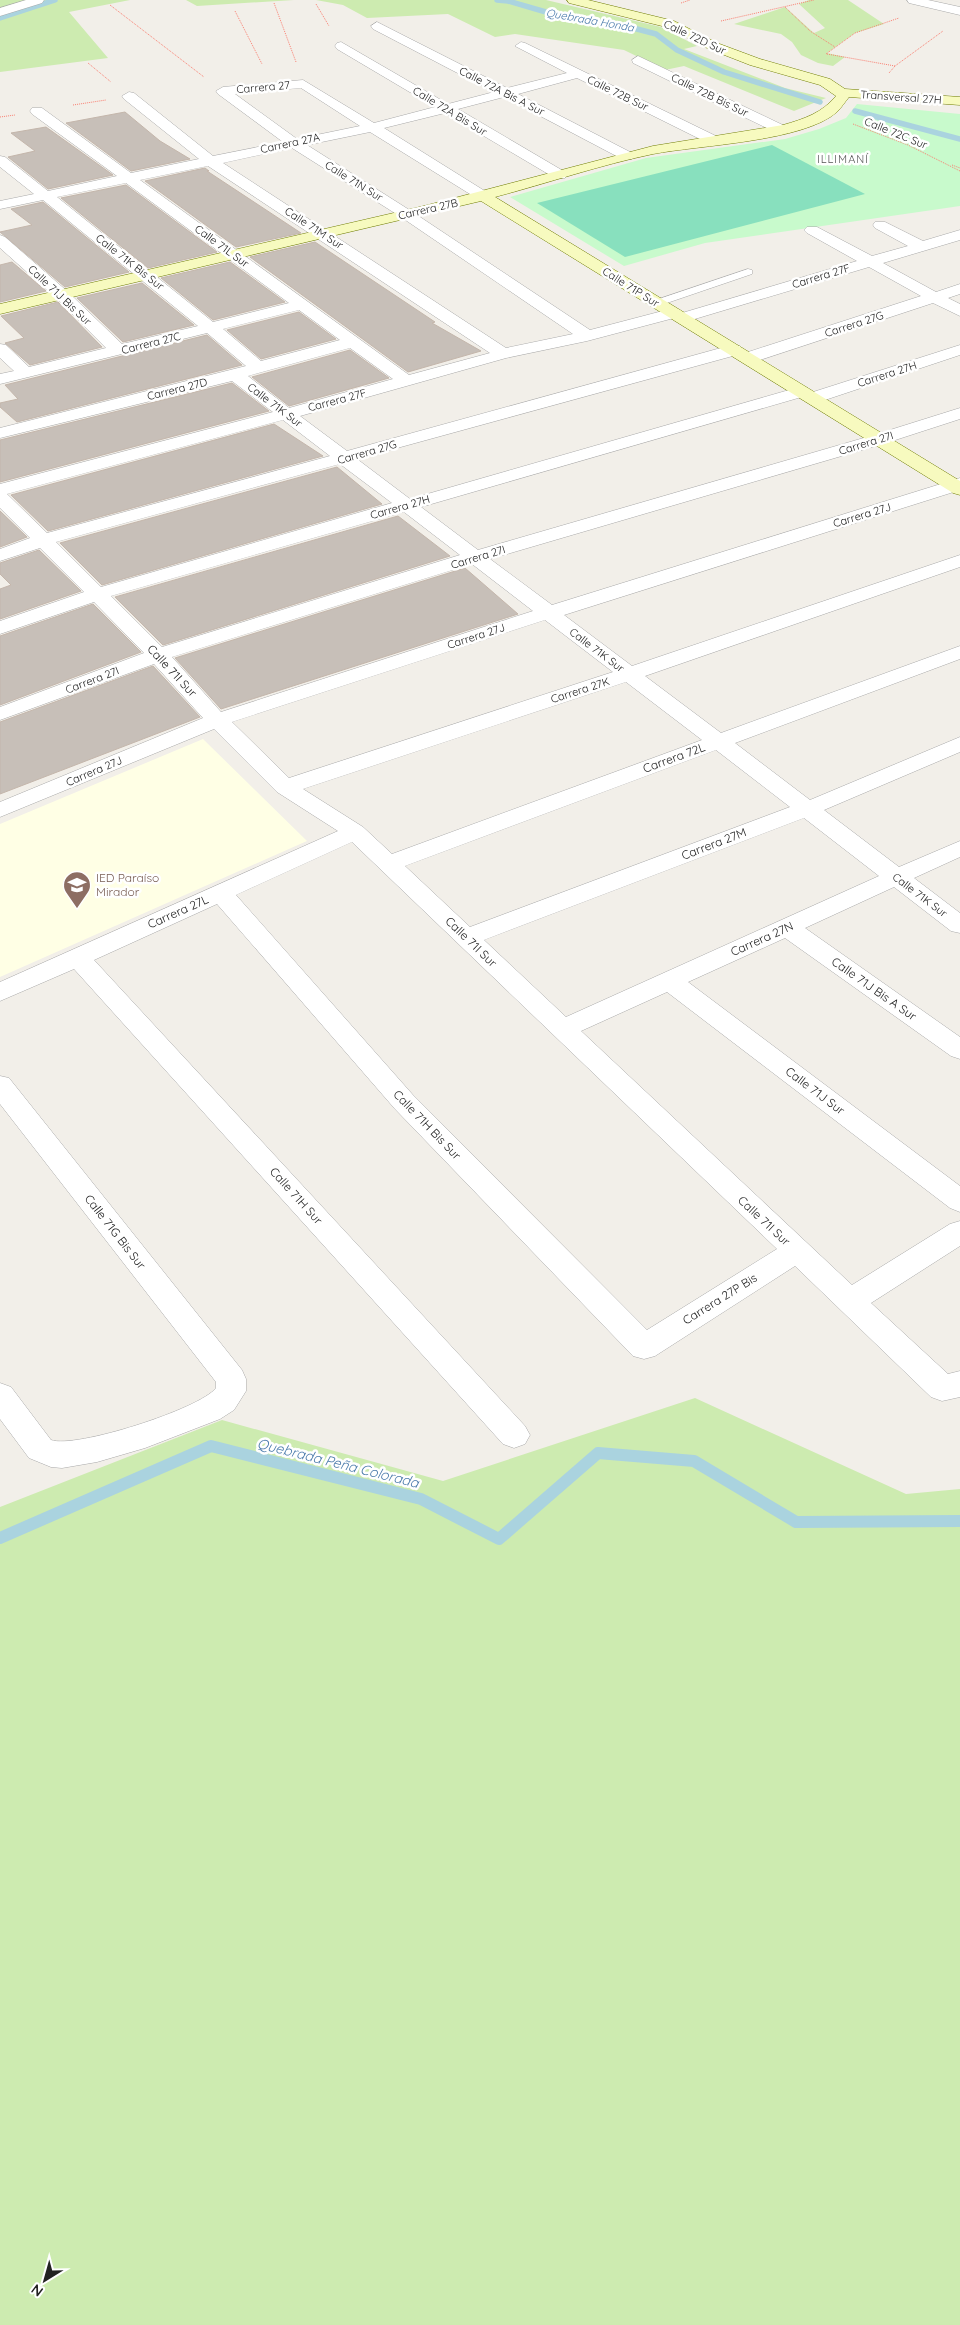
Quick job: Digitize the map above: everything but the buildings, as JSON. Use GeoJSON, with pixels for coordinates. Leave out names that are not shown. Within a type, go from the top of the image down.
{"type":"FeatureCollection","features":[{"type":"Feature","properties":{"kind":"street"},"geometry":{"type":"LineString","coordinates":[[0,12],[38,0]]}},
{"type":"Feature","properties":{"kind":"street","name":"Calle 72D Sur"},"geometry":{"type":"LineString","coordinates":[[573,0],[656,19],[683,29],[712,46],[755,62],[825,82],[842,93]]}},
{"type":"Feature","properties":{"kind":"street"},"geometry":{"type":"LineString","coordinates":[[913,0],[960,11]]}},
{"type":"Feature","properties":{"kind":"street","name":"Calle 72A Bis A Sur"},"geometry":{"type":"LineString","coordinates":[[377,26],[627,156]]}},
{"type":"Feature","properties":{"kind":"street","name":"Calle 72A Bis Sur"},"geometry":{"type":"LineString","coordinates":[[341,46],[560,175]]}},
{"type":"Feature","properties":{"kind":"street","name":"Calle 72B Sur"},"geometry":{"type":"LineString","coordinates":[[521,46],[715,141]]}},
{"type":"Feature","properties":{"kind":"street","name":"Calle 72B Bis Sur"},"geometry":{"type":"LineString","coordinates":[[638,60],[782,130]]}},
{"type":"Feature","properties":{"kind":"street","name":"Carrera 27A"},"geometry":{"type":"LineString","coordinates":[[0,205],[373,127],[579,74]]}},
{"type":"Feature","properties":{"kind":"street","name":"Carrera 27"},"geometry":{"type":"LineString","coordinates":[[223,90],[304,84]]}},
{"type":"Feature","properties":{"kind":"street","name":"Calle 71P Sur"},"geometry":{"type":"LineString","coordinates":[[304,84],[958,486]]}},
{"type":"Feature","properties":{"kind":"street","name":"Calle 71N Sur"},"geometry":{"type":"LineString","coordinates":[[223,90],[294,142],[406,214],[587,336]]}},
{"type":"Feature","properties":{"kind":"street","name":"Transversal 27H"},"geometry":{"type":"LineString","coordinates":[[842,93],[960,101]]}},
{"type":"Feature","properties":{"kind":"street","name":"Carrera 27B"},"geometry":{"type":"LineString","coordinates":[[0,309],[484,196],[665,147],[782,130],[824,114],[839,104],[843,96],[842,93]]}},
{"type":"Feature","properties":{"kind":"street","name":"Calle 71M Sur"},"geometry":{"type":"LineString","coordinates":[[129,96],[209,160],[503,354]]}},
{"type":"Feature","properties":{"kind":"street","name":"Calle 71L Sur"},"geometry":{"type":"LineString","coordinates":[[37,111],[406,381]]}},
{"type":"Feature","properties":{"kind":"street","name":"Calle 71K Bis Sur"},"geometry":{"type":"LineString","coordinates":[[0,160],[147,275],[258,367]]}},
{"type":"Feature","properties":{"kind":"street"},"geometry":{"type":"LineString","coordinates":[[880,225],[922,246]]}},
{"type":"Feature","properties":{"kind":"street"},"geometry":{"type":"LineString","coordinates":[[812,230],[960,311]]}},
{"type":"Feature","properties":{"kind":"street","name":"Carrera 27F"},"geometry":{"type":"LineString","coordinates":[[0,490],[503,354],[678,315],[960,235]]}},
{"type":"Feature","properties":{"kind":"street","name":"Calle 71J Bis Sur"},"geometry":{"type":"LineString","coordinates":[[0,240],[62,295],[119,351]]}},
{"type":"Feature","properties":{"kind":"street","name":"Carrera 27G"},"geometry":{"type":"LineString","coordinates":[[0,555],[43,540],[345,458],[741,354],[960,289]]}},
{"type":"Feature","properties":{"kind":"street","name":"Carrera 27C"},"geometry":{"type":"LineString","coordinates":[[0,379],[302,305]]}},
{"type":"Feature","properties":{"kind":"street","name":"Carrera 27D"},"geometry":{"type":"LineString","coordinates":[[0,433],[235,375],[258,367],[353,342]]}},
{"type":"Feature","properties":{"kind":"street"},"geometry":{"type":"LineString","coordinates":[[0,349],[26,373]]}},
{"type":"Feature","properties":{"kind":"street","name":"Carrera 27H"},"geometry":{"type":"LineString","coordinates":[[0,628],[96,594],[808,395],[960,350]]}},
{"type":"Feature","properties":{"kind":"street","name":"Calle 71K Sur"},"geometry":{"type":"LineString","coordinates":[[235,375],[960,925]]}},
{"type":"Feature","properties":{"kind":"street","name":"Carrera 27I"},"geometry":{"type":"LineString","coordinates":[[0,714],[158,655],[475,558],[880,439],[960,413]]}},
{"type":"Feature","properties":{"kind":"street","name":"Carrera 27J"},"geometry":{"type":"LineString","coordinates":[[0,810],[216,720],[548,613],[958,486]]}},
{"type":"Feature","properties":{"kind":"street","name":"Calle 71I Sur"},"geometry":{"type":"LineString","coordinates":[[0,497],[158,655],[216,720],[285,786],[355,832],[850,1301],[951,1386]]}},
{"type":"Feature","properties":{"kind":"street","name":"Carrera 27K"},"geometry":{"type":"LineString","coordinates":[[285,786],[629,674],[960,561]]}},
{"type":"Feature","properties":{"kind":"street","name":"Carrera 72L"},"geometry":{"type":"LineString","coordinates":[[389,864],[960,652]]}},
{"type":"Feature","properties":{"kind":"street","name":"Carrera 27M"},"geometry":{"type":"LineString","coordinates":[[466,938],[807,809],[960,744]]}},
{"type":"Feature","properties":{"kind":"street","name":"Carrera 27L"},"geometry":{"type":"LineString","coordinates":[[0,992],[355,832]]}},
{"type":"Feature","properties":{"kind":"street","name":"Carrera 27N"},"geometry":{"type":"LineString","coordinates":[[563,1029],[960,848]]}},
{"type":"Feature","properties":{"kind":"street","name":"Calle 71H Bis Sur"},"geometry":{"type":"LineString","coordinates":[[221,893],[404,1102],[644,1347]]}},
{"type":"Feature","properties":{"kind":"street","name":"Calle 71J Bis A Sur"},"geometry":{"type":"LineString","coordinates":[[788,928],[960,1050]]}},
{"type":"Feature","properties":{"kind":"street","name":"Calle 71H Sur"},"geometry":{"type":"LineString","coordinates":[[78,957],[514,1435]]}},
{"type":"Feature","properties":{"kind":"street","name":"Calle 71J Sur"},"geometry":{"type":"LineString","coordinates":[[669,981],[960,1201]]}},
{"type":"Feature","properties":{"kind":"street","name":"Calle 71G Bis Sur"},"geometry":{"type":"LineString","coordinates":[[0,1085],[231,1379],[231,1390],[222,1402],[158,1430],[108,1446],[64,1455],[49,1454],[40,1450],[0,1396]]}},
{"type":"Feature","properties":{"kind":"street"},"geometry":{"type":"LineString","coordinates":[[850,1301],[960,1232]]}},
{"type":"Feature","properties":{"kind":"street","name":"Carrera 27P Bis"},"geometry":{"type":"LineString","coordinates":[[644,1347],[797,1251]]}},
{"type":"Feature","properties":{"kind":"lane"},"geometry":{"type":"LineString","coordinates":[[657,302],[748,272]]}},
{"type":"Feature","properties":{"kind":"path"},"geometry":{"type":"LineString","coordinates":[[683,29],[811,0]]}},
{"type":"Feature","properties":{"kind":"path"},"geometry":{"type":"LineString","coordinates":[[274,3],[304,84]]}},
{"type":"Feature","properties":{"kind":"path"},"geometry":{"type":"LineString","coordinates":[[110,5],[223,90]]}},
{"type":"Feature","properties":{"kind":"path"},"geometry":{"type":"LineString","coordinates":[[895,66],[826,54],[855,32],[884,24],[929,5]]}},
{"type":"Feature","properties":{"kind":"path"},"geometry":{"type":"LineString","coordinates":[[785,7],[810,31],[835,47]]}},
{"type":"Feature","properties":{"kind":"path"},"geometry":{"type":"LineString","coordinates":[[235,11],[272,85]]}},
{"type":"Feature","properties":{"kind":"path"},"geometry":{"type":"LineString","coordinates":[[871,94],[895,66],[944,31]]}},
{"type":"Feature","properties":{"kind":"path","name":"Calle 72C Sur"},"geometry":{"type":"LineString","coordinates":[[824,114],[878,132],[960,171]]}},
{"type":"Feature","properties":{"kind":"path"},"geometry":{"type":"LineString","coordinates":[[944,162],[960,168]]}},
{"type":"Feature","properties":{"kind":"shaded area","name":"IED Paraíso Mirador"},"geometry":{"type":"Polygon","coordinates":[[[203,739],[307,841],[0,977],[0,824],[203,739]]]}},
{"type":"Feature","properties":{"kind":"green space"},"geometry":{"type":"Polygon","coordinates":[[[0,0],[130,0],[69,12],[108,58],[0,72],[0,0]]]}},
{"type":"Feature","properties":{"kind":"green space"},"geometry":{"type":"Polygon","coordinates":[[[186,0],[294,0],[197,6],[186,0]]]}},
{"type":"Feature","properties":{"kind":"green space"},"geometry":{"type":"Polygon","coordinates":[[[316,0],[546,0],[661,27],[697,46],[684,49],[785,88],[826,98],[794,111],[684,66],[665,70],[624,50],[515,34],[495,37],[448,14],[367,18],[343,5],[316,0]]]}},
{"type":"Feature","properties":{"kind":"green space"},"geometry":{"type":"Polygon","coordinates":[[[809,0],[848,0],[884,24],[855,33],[827,53],[845,57],[833,66],[818,63],[801,55],[792,42],[781,34],[734,24],[785,7],[814,33],[825,28],[799,4],[809,0]]]}},
{"type":"Feature","properties":{"kind":"green space"},"geometry":{"type":"Polygon","coordinates":[[[857,104],[960,114],[960,206],[705,243],[624,266],[510,197],[646,158],[785,139],[819,129],[846,118],[857,104]]]}},
{"type":"Feature","properties":{"kind":"green space"},"geometry":{"type":"Polygon","coordinates":[[[772,145],[865,194],[625,257],[537,203],[772,145]]]}},
{"type":"Feature","properties":{"kind":"green space"},"geometry":{"type":"Polygon","coordinates":[[[695,1398],[906,1494],[960,1489],[960,2325],[0,2325],[0,1507],[222,1420],[443,1481],[695,1398]]]}},
{"type":"Feature","properties":{"kind":"waterway"},"geometry":{"type":"LineString","coordinates":[[0,18],[55,0]]}},
{"type":"Feature","properties":{"kind":"waterway","name":"Quebrada Honda"},"geometry":{"type":"LineString","coordinates":[[497,0],[508,1],[563,17],[618,24],[656,34],[677,50],[724,72],[820,102]]}},
{"type":"Feature","properties":{"kind":"waterway","name":"Quebrada Honda"},"geometry":{"type":"LineString","coordinates":[[855,111],[960,139]]}},
{"type":"Feature","properties":{"kind":"waterway","name":"Quebrada Peña Colorada"},"geometry":{"type":"LineString","coordinates":[[0,1538],[211,1446],[421,1499],[499,1539],[598,1453],[694,1461],[796,1522],[960,1521]]}},
{"type":"Feature","properties":{"kind":"place","name":"IED Paraíso Mirador"},"geometry":{"type":"Point","coordinates":[77,909]}},
{"type":"Feature","properties":{"kind":"district","name":"ILLIMANÍ"},"geometry":{"type":"Point","coordinates":[843,159]}}]}
